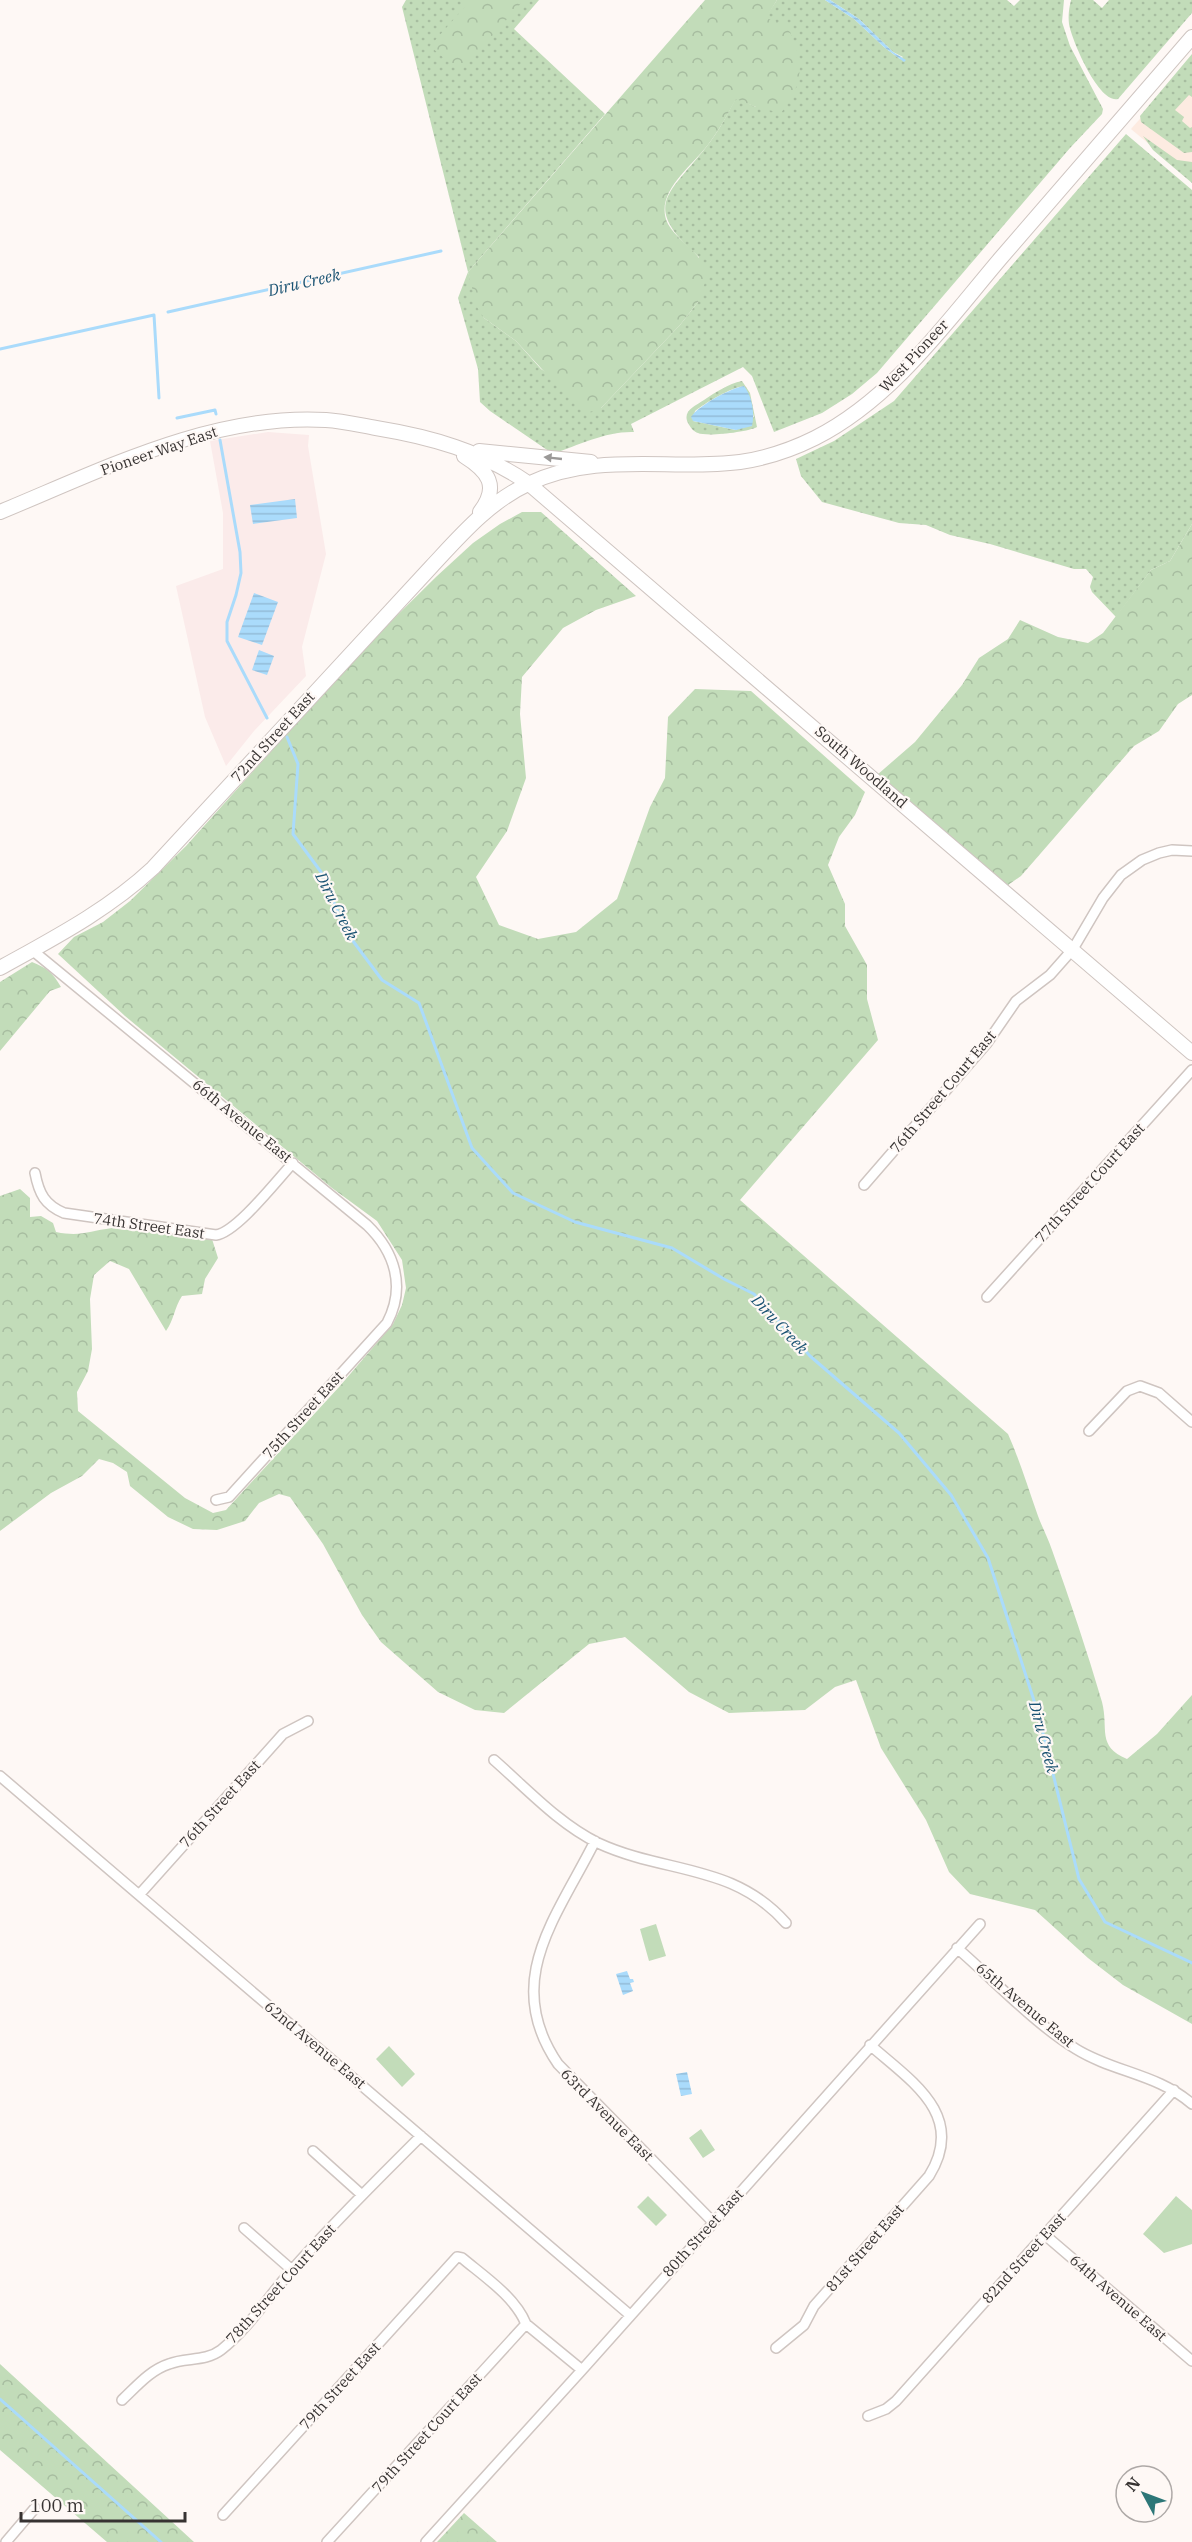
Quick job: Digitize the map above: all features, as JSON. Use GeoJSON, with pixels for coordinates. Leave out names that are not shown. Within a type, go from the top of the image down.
{"type":"FeatureCollection","features":[{"type":"Feature","properties":{"kind":"main road","name":"West Pioneer"},"geometry":{"type":"LineString","coordinates":[[528,483],[580,468],[611,464],[738,462],[763,458],[784,452],[817,437],[870,402],[933,337],[1192,37]]}},
{"type":"Feature","properties":{"kind":"main road","name":"Pioneer Way East"},"geometry":{"type":"LineString","coordinates":[[0,512],[203,433],[237,426],[294,420],[326,420],[394,430],[439,441],[467,450],[504,467],[528,483]]}},
{"type":"Feature","properties":{"kind":"main road"},"geometry":{"type":"LineString","coordinates":[[439,441],[479,465],[489,480],[489,497],[464,532]]}},
{"type":"Feature","properties":{"kind":"main road"},"geometry":{"type":"LineString","coordinates":[[467,450],[611,464]]}},
{"type":"Feature","properties":{"kind":"main road","name":"72nd Street East"},"geometry":{"type":"LineString","coordinates":[[0,968],[118,898],[153,868],[464,532],[497,502],[528,483]]}},
{"type":"Feature","properties":{"kind":"main road","name":"South Woodland"},"geometry":{"type":"LineString","coordinates":[[528,483],[1192,1053]]}},
{"type":"Feature","properties":{"kind":"street","name":"76th Street Court East"},"geometry":{"type":"LineString","coordinates":[[864,1185],[987,1043],[1016,1001],[1050,975],[1073,949],[1103,898],[1121,875],[1142,860],[1159,853],[1172,850],[1192,851]]}},
{"type":"Feature","properties":{"kind":"street","name":"66th Avenue East"},"geometry":{"type":"LineString","coordinates":[[32,950],[293,1162],[366,1225],[386,1248],[394,1264],[397,1285],[394,1305],[387,1323]]}},
{"type":"Feature","properties":{"kind":"street","name":"77th Street Court East"},"geometry":{"type":"LineString","coordinates":[[987,1297],[1192,1070]]}},
{"type":"Feature","properties":{"kind":"street","name":"74th Street East"},"geometry":{"type":"LineString","coordinates":[[35,1173],[41,1196],[53,1209],[64,1214],[216,1235],[228,1232],[239,1222],[293,1162]]}},
{"type":"Feature","properties":{"kind":"street","name":"75th Street East"},"geometry":{"type":"LineString","coordinates":[[216,1500],[229,1497],[387,1323]]}},
{"type":"Feature","properties":{"kind":"street"},"geometry":{"type":"LineString","coordinates":[[1089,1431],[1123,1395],[1131,1388],[1140,1386],[1158,1393],[1192,1422]]}},
{"type":"Feature","properties":{"kind":"street","name":"76th Street East"},"geometry":{"type":"LineString","coordinates":[[139,1895],[283,1734],[308,1721]]}},
{"type":"Feature","properties":{"kind":"street"},"geometry":{"type":"LineString","coordinates":[[494,1760],[551,1810],[595,1841],[632,1857],[733,1882],[770,1905],[786,1923]]}},
{"type":"Feature","properties":{"kind":"street","name":"62nd Avenue East"},"geometry":{"type":"LineString","coordinates":[[0,1776],[630,2315]]}},
{"type":"Feature","properties":{"kind":"street","name":"63rd Avenue East"},"geometry":{"type":"LineString","coordinates":[[595,1841],[541,1950],[534,1969],[533,2004],[543,2036],[558,2064],[713,2222]]}},
{"type":"Feature","properties":{"kind":"street","name":"80th Street East"},"geometry":{"type":"LineString","coordinates":[[426,2542],[980,1924]]}},
{"type":"Feature","properties":{"kind":"street","name":"65th Avenue East"},"geometry":{"type":"LineString","coordinates":[[957,1947],[1057,2036],[1094,2058],[1148,2077],[1174,2090],[1192,2104]]}},
{"type":"Feature","properties":{"kind":"street","name":"81st Street East"},"geometry":{"type":"LineString","coordinates":[[777,2348],[804,2325],[821,2298],[929,2176],[939,2157],[942,2141],[940,2125],[933,2104],[870,2045]]}},
{"type":"Feature","properties":{"kind":"street","name":"82nd Street East"},"geometry":{"type":"LineString","coordinates":[[868,2416],[886,2409],[896,2401],[1174,2090]]}},
{"type":"Feature","properties":{"kind":"street","name":"78th Street Court East"},"geometry":{"type":"LineString","coordinates":[[122,2400],[162,2366],[171,2362],[208,2357],[220,2351],[243,2329],[292,2270],[362,2195],[421,2136]]}},
{"type":"Feature","properties":{"kind":"street"},"geometry":{"type":"LineString","coordinates":[[313,2151],[362,2195]]}},
{"type":"Feature","properties":{"kind":"street"},"geometry":{"type":"LineString","coordinates":[[244,2228],[292,2270]]}},
{"type":"Feature","properties":{"kind":"street","name":"64th Avenue East"},"geometry":{"type":"LineString","coordinates":[[1045,2235],[1192,2361]]}},
{"type":"Feature","properties":{"kind":"street","name":"79th Street East"},"geometry":{"type":"LineString","coordinates":[[223,2515],[456,2258],[462,2258],[511,2301],[522,2314],[526,2324]]}},
{"type":"Feature","properties":{"kind":"street"},"geometry":{"type":"LineString","coordinates":[[526,2324],[582,2370]]}},
{"type":"Feature","properties":{"kind":"street","name":"79th Street Court East"},"geometry":{"type":"LineString","coordinates":[[327,2542],[526,2324]]}},
{"type":"Feature","properties":{"kind":"street"},"geometry":{"type":"LineString","coordinates":[[6,2542],[35,2508]]}},
{"type":"Feature","properties":{"kind":"shaded area"},"geometry":{"type":"Polygon","coordinates":[[[1192,60],[1192,180],[1131,129],[1192,60]]]}},
{"type":"Feature","properties":{"kind":"shaded area"},"geometry":{"type":"Polygon","coordinates":[[[268,432],[309,435],[308,446],[326,554],[302,647],[306,676],[254,731],[226,766],[205,717],[176,586],[223,569],[223,513],[210,441],[268,432]]]}},
{"type":"Feature","properties":{"kind":"green space"},"geometry":{"type":"Polygon","coordinates":[[[406,0],[539,0],[514,29],[605,114],[468,272],[402,7],[406,0]]]}},
{"type":"Feature","properties":{"kind":"green space"},"geometry":{"type":"Polygon","coordinates":[[[471,0],[524,0],[460,72],[430,46],[471,0]]]}},
{"type":"Feature","properties":{"kind":"green space"},"geometry":{"type":"Polygon","coordinates":[[[705,0],[777,0],[766,18],[786,25],[792,37],[800,70],[795,91],[781,113],[736,99],[711,140],[676,182],[666,202],[665,213],[671,229],[699,258],[708,274],[698,302],[680,325],[601,408],[587,413],[563,392],[516,341],[484,318],[477,307],[468,272],[705,0]]]}},
{"type":"Feature","properties":{"kind":"green space"},"geometry":{"type":"Polygon","coordinates":[[[777,0],[825,0],[854,19],[900,59],[903,57],[893,52],[859,19],[830,0],[1007,0],[1014,6],[1020,0],[1064,0],[1062,22],[1070,46],[1103,109],[1102,114],[1070,148],[877,373],[852,394],[822,413],[774,432],[752,376],[743,367],[631,424],[634,432],[603,436],[553,454],[480,402],[478,369],[458,298],[468,272],[484,318],[516,341],[541,369],[601,408],[680,325],[698,302],[699,257],[670,224],[665,212],[667,200],[672,189],[715,135],[736,98],[756,107],[765,18],[777,0]]]}},
{"type":"Feature","properties":{"kind":"green space"},"geometry":{"type":"Polygon","coordinates":[[[1071,0],[1093,0],[1102,8],[1109,0],[1192,0],[1192,13],[1118,99],[1111,98],[1103,92],[1081,57],[1069,24],[1071,0]]]}},
{"type":"Feature","properties":{"kind":"green space"},"geometry":{"type":"Polygon","coordinates":[[[1192,54],[1192,97],[1189,95],[1175,110],[1184,117],[1182,121],[1190,128],[1192,127],[1192,152],[1184,153],[1141,122],[1140,116],[1192,54]]]}},
{"type":"Feature","properties":{"kind":"green space"},"geometry":{"type":"Polygon","coordinates":[[[1126,134],[1192,190],[1192,524],[1170,561],[1151,570],[1116,617],[1092,592],[1090,587],[1093,577],[1086,569],[1074,569],[990,544],[950,535],[926,525],[899,523],[822,502],[801,476],[796,459],[834,441],[894,401],[1126,134]]]}},
{"type":"Feature","properties":{"kind":"green space"},"geometry":{"type":"Polygon","coordinates":[[[1143,136],[1177,160],[1192,162],[1192,183],[1153,150],[1143,136]]]}},
{"type":"Feature","properties":{"kind":"green space"},"geometry":{"type":"Polygon","coordinates":[[[742,381],[750,393],[757,427],[745,431],[703,434],[689,425],[687,415],[690,409],[727,386],[742,381]],[[744,386],[726,392],[700,407],[695,411],[693,421],[736,430],[754,417],[744,386]]]}},
{"type":"Feature","properties":{"kind":"green space"},"geometry":{"type":"Polygon","coordinates":[[[522,512],[541,512],[636,596],[596,610],[563,628],[522,677],[520,714],[526,778],[507,831],[476,877],[499,925],[538,939],[576,932],[617,899],[650,807],[665,778],[668,717],[695,689],[751,691],[865,792],[855,815],[839,837],[828,865],[845,904],[845,926],[867,965],[867,999],[878,1040],[740,1200],[1008,1434],[1078,1626],[1102,1702],[1105,1736],[1111,1748],[1127,1759],[1157,1734],[1192,1695],[1192,2024],[1123,1985],[1088,1958],[1035,1910],[970,1894],[949,1872],[926,1820],[881,1748],[856,1680],[835,1687],[805,1710],[729,1713],[689,1692],[625,1637],[589,1644],[504,1713],[475,1710],[438,1692],[381,1642],[362,1615],[323,1544],[290,1497],[279,1494],[259,1503],[245,1521],[217,1530],[193,1529],[168,1517],[130,1486],[127,1472],[113,1463],[99,1459],[82,1476],[51,1493],[0,1531],[0,1196],[20,1189],[30,1198],[30,1217],[41,1216],[53,1223],[56,1232],[79,1234],[112,1228],[212,1239],[218,1258],[205,1279],[202,1294],[182,1296],[166,1331],[129,1269],[110,1261],[94,1275],[90,1299],[92,1349],[88,1371],[77,1392],[78,1411],[185,1498],[213,1513],[226,1510],[339,1387],[393,1324],[402,1305],[406,1288],[402,1260],[377,1221],[332,1188],[125,1016],[58,954],[74,937],[103,922],[130,901],[186,846],[362,650],[437,576],[473,543],[522,512]]]}},
{"type":"Feature","properties":{"kind":"green space"},"geometry":{"type":"Polygon","coordinates":[[[1192,524],[1192,695],[1178,704],[1159,731],[1134,746],[1021,876],[1008,885],[1002,883],[877,775],[915,742],[962,685],[979,658],[1008,639],[1020,620],[1058,637],[1088,643],[1103,633],[1151,570],[1170,561],[1192,524]]]}},
{"type":"Feature","properties":{"kind":"green space"},"geometry":{"type":"Polygon","coordinates":[[[32,962],[49,972],[61,987],[50,991],[0,1051],[0,982],[32,962]]]}},
{"type":"Feature","properties":{"kind":"green space"},"geometry":{"type":"Polygon","coordinates":[[[656,1924],[666,1956],[649,1961],[640,1929],[656,1924]]]}},
{"type":"Feature","properties":{"kind":"green space"},"geometry":{"type":"Polygon","coordinates":[[[389,2046],[415,2074],[402,2087],[376,2059],[389,2046]]]}},
{"type":"Feature","properties":{"kind":"green space"},"geometry":{"type":"Polygon","coordinates":[[[701,2129],[715,2150],[703,2158],[689,2138],[701,2129]]]}},
{"type":"Feature","properties":{"kind":"green space"},"geometry":{"type":"Polygon","coordinates":[[[648,2196],[667,2215],[656,2226],[637,2207],[648,2196]]]}},
{"type":"Feature","properties":{"kind":"green space"},"geometry":{"type":"Polygon","coordinates":[[[1176,2196],[1192,2210],[1192,2244],[1164,2253],[1143,2234],[1176,2196]]]}},
{"type":"Feature","properties":{"kind":"green space"},"geometry":{"type":"Polygon","coordinates":[[[0,2364],[194,2542],[107,2542],[0,2450],[0,2364]]]}},
{"type":"Feature","properties":{"kind":"green space"},"geometry":{"type":"Polygon","coordinates":[[[464,2513],[497,2542],[437,2542],[464,2513]]]}},
{"type":"Feature","properties":{"kind":"water"},"geometry":{"type":"Polygon","coordinates":[[[825,0],[830,0],[859,19],[893,52],[906,60],[904,62],[885,48],[854,19],[825,0]]]}},
{"type":"Feature","properties":{"kind":"water"},"geometry":{"type":"Polygon","coordinates":[[[744,386],[752,405],[752,426],[736,430],[693,421],[691,417],[708,402],[744,386]]]}},
{"type":"Feature","properties":{"kind":"water"},"geometry":{"type":"Polygon","coordinates":[[[295,499],[297,518],[253,524],[250,505],[295,499]]]}},
{"type":"Feature","properties":{"kind":"water"},"geometry":{"type":"Polygon","coordinates":[[[254,593],[278,602],[262,645],[238,637],[254,593]]]}},
{"type":"Feature","properties":{"kind":"water"},"geometry":{"type":"Polygon","coordinates":[[[259,650],[274,656],[267,675],[252,670],[259,650]]]}},
{"type":"Feature","properties":{"kind":"water"},"geometry":{"type":"Polygon","coordinates":[[[627,1971],[634,1982],[630,1983],[633,1991],[623,1995],[616,1974],[627,1971]]]}},
{"type":"Feature","properties":{"kind":"water"},"geometry":{"type":"Polygon","coordinates":[[[687,2072],[692,2094],[681,2096],[676,2074],[687,2072]]]}},
{"type":"Feature","properties":{"kind":"waterway","name":"Diru Creek"},"geometry":{"type":"LineString","coordinates":[[168,312],[441,251]]}},
{"type":"Feature","properties":{"kind":"waterway","name":"Diru Creek"},"geometry":{"type":"LineString","coordinates":[[0,349],[154,315],[159,398]]}},
{"type":"Feature","properties":{"kind":"waterway","name":"Diru Creek"},"geometry":{"type":"LineString","coordinates":[[177,418],[215,410],[216,414]]}},
{"type":"Feature","properties":{"kind":"waterway","name":"Diru Creek"},"geometry":{"type":"LineString","coordinates":[[220,440],[240,552],[241,573],[227,622],[227,641],[267,718]]}},
{"type":"Feature","properties":{"kind":"waterway","name":"Diru Creek"},"geometry":{"type":"LineString","coordinates":[[287,737],[298,764],[293,834],[321,872],[347,933],[382,980],[419,1003],[472,1148],[513,1193],[575,1222],[672,1248],[754,1294],[810,1356],[899,1433],[951,1495],[988,1558],[1038,1713],[1079,1879],[1105,1922],[1192,1963]]}},
{"type":"Feature","properties":{"kind":"waterway"},"geometry":{"type":"LineString","coordinates":[[0,2399],[161,2542]]}}]}
